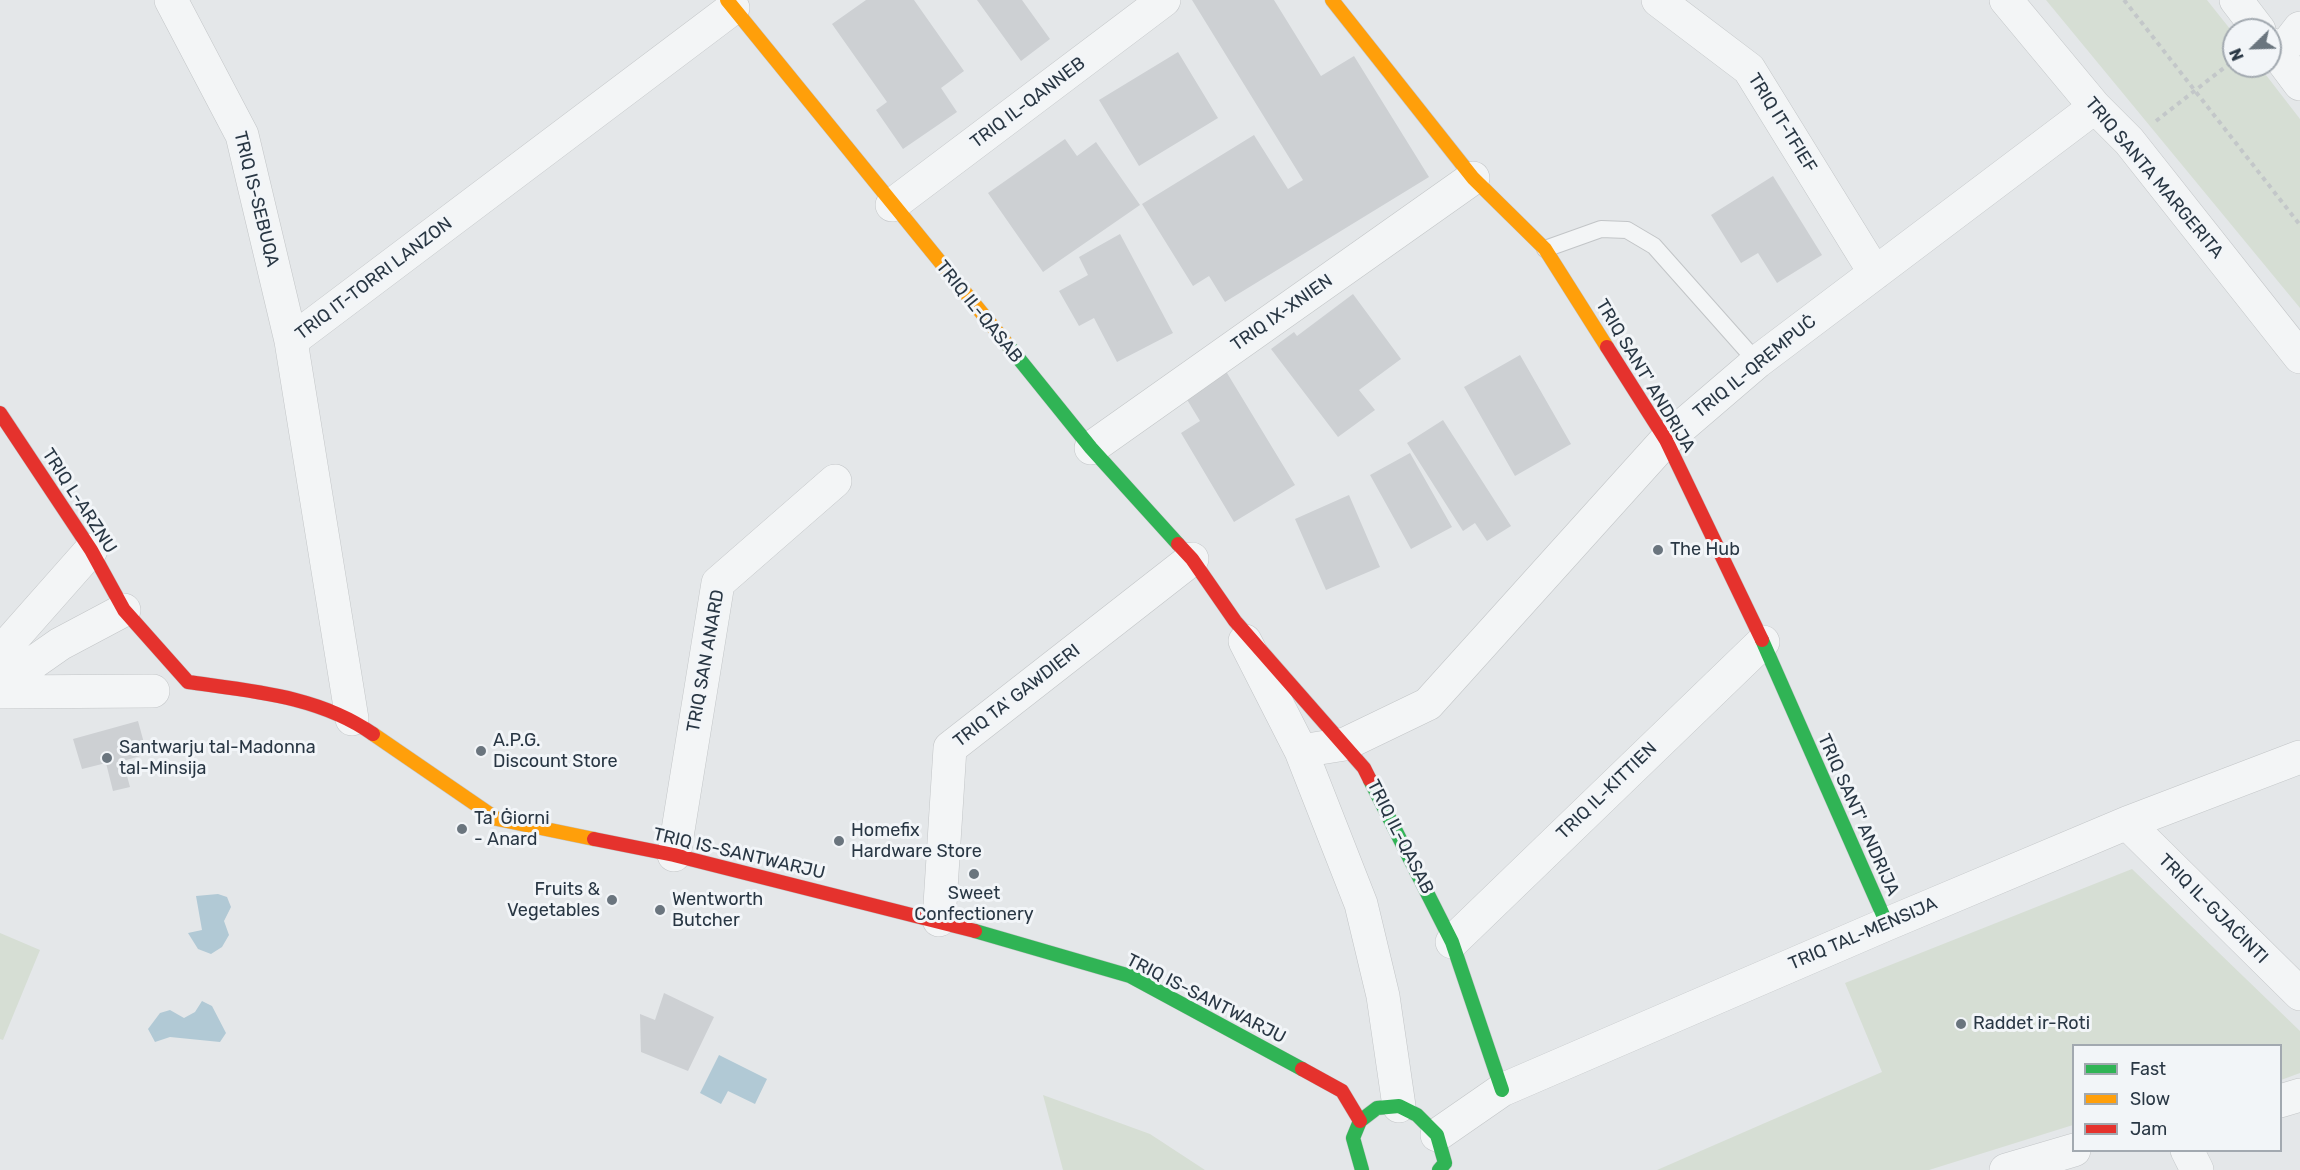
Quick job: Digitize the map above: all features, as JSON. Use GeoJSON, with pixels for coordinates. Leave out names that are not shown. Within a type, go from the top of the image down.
{"type":"FeatureCollection","features":[{"type":"Feature","properties":{"kind":"street","name":"TRIQ IS-SEBUQA"},"geometry":{"type":"LineString","coordinates":[[171,0],[242,135],[291,341]]}},
{"type":"Feature","properties":{"kind":"street","name":"TRIQ IL-QANNEB"},"geometry":{"type":"LineString","coordinates":[[892,205],[1164,0]]}},
{"type":"Feature","properties":{"kind":"street","name":"TRIQ SANT' ANDRIJA"},"geometry":{"type":"LineString","coordinates":[[1332,0],[1473,178],[1545,249],[1666,440],[1763,642],[1887,924]]}},
{"type":"Feature","properties":{"kind":"street","name":"TRIQ IT-TFIEF"},"geometry":{"type":"LineString","coordinates":[[1658,0],[1749,69],[1875,273]]}},
{"type":"Feature","properties":{"kind":"street","name":"TRIQ SANTA MARGERITA"},"geometry":{"type":"LineString","coordinates":[[2006,0],[2095,107],[2129,141],[2300,357]]}},
{"type":"Feature","properties":{"kind":"street"},"geometry":{"type":"LineString","coordinates":[[2236,0],[2250,18]]}},
{"type":"Feature","properties":{"kind":"street","name":"TRIQ IT-TORRI LANZON"},"geometry":{"type":"LineString","coordinates":[[351,719],[291,341],[730,4]]}},
{"type":"Feature","properties":{"kind":"street","name":"TRIQ IL-QASAB"},"geometry":{"type":"LineString","coordinates":[[730,4],[1091,448],[1192,559],[1235,621],[1364,768],[1452,942],[1502,1090]]}},
{"type":"Feature","properties":{"kind":"street"},"geometry":{"type":"LineString","coordinates":[[2282,44],[2300,28]]}},
{"type":"Feature","properties":{"kind":"street"},"geometry":{"type":"LineString","coordinates":[[2282,60],[2300,84]]}},
{"type":"Feature","properties":{"kind":"street","name":"TRIQ IL-QREMPUĊ"},"geometry":{"type":"LineString","coordinates":[[1301,752],[1345,744],[1428,704],[1666,440],[1757,362],[2095,107]]}},
{"type":"Feature","properties":{"kind":"street","name":"TRIQ IX-XNIEN"},"geometry":{"type":"LineString","coordinates":[[1091,448],[1473,178]]}},
{"type":"Feature","properties":{"kind":"street","name":"TRIQ L-ARZNU"},"geometry":{"type":"LineString","coordinates":[[0,412],[92,550],[124,610]]}},
{"type":"Feature","properties":{"kind":"street","name":"TRIQ SAN ANARD"},"geometry":{"type":"LineString","coordinates":[[674,855],[718,583],[835,482]]}},
{"type":"Feature","properties":{"kind":"street"},"geometry":{"type":"LineString","coordinates":[[0,653],[92,550]]}},
{"type":"Feature","properties":{"kind":"street","name":"TRIQ TA' GAWDIERI"},"geometry":{"type":"LineString","coordinates":[[939,920],[950,748],[1192,559]]}},
{"type":"Feature","properties":{"kind":"street"},"geometry":{"type":"LineString","coordinates":[[0,686],[60,644],[124,610]]}},
{"type":"Feature","properties":{"kind":"street","name":"TRIQ IS-SANTWARJU"},"geometry":{"type":"LineString","coordinates":[[124,610],[188,682],[277,694],[351,719],[497,819],[674,855],[939,920],[1130,976],[1342,1090],[1360,1121]]}},
{"type":"Feature","properties":{"kind":"street","name":"TRIQ IL-QASAB"},"geometry":{"type":"LineString","coordinates":[[1235,621],[1301,752],[1360,904],[1383,996],[1399,1106]]}},
{"type":"Feature","properties":{"kind":"street","name":"TRIQ IL-KITTIEN"},"geometry":{"type":"LineString","coordinates":[[1452,942],[1763,642]]}},
{"type":"Feature","properties":{"kind":"street"},"geometry":{"type":"LineString","coordinates":[[0,692],[153,691]]}},
{"type":"Feature","properties":{"kind":"street","name":"TRIQ TAL-MENSIJA"},"geometry":{"type":"LineString","coordinates":[[1437,1134],[1502,1090],[2127,823],[2300,757]]}},
{"type":"Feature","properties":{"kind":"street","name":"TRIQ IL-GJAĊINTI"},"geometry":{"type":"LineString","coordinates":[[2127,823],[2300,994]]}},
{"type":"Feature","properties":{"kind":"street"},"geometry":{"type":"LineString","coordinates":[[2282,1100],[2300,1095]]}},
{"type":"Feature","properties":{"kind":"street"},"geometry":{"type":"LineString","coordinates":[[1358,1169],[1353,1138],[1360,1121],[1377,1108],[1399,1106],[1417,1115],[1437,1134],[1445,1163],[1439,1170]]}},
{"type":"Feature","properties":{"kind":"street"},"geometry":{"type":"LineString","coordinates":[[2006,1170],[2072,1150]]}},
{"type":"Feature","properties":{"kind":"street"},"geometry":{"type":"LineString","coordinates":[[2188,1152],[2197,1170]]}},
{"type":"Feature","properties":{"kind":"lane"},"geometry":{"type":"LineString","coordinates":[[1545,249],[1601,229],[1627,230],[1654,246],[1757,362]]}},
{"type":"Feature","properties":{"kind":"path"},"geometry":{"type":"LineString","coordinates":[[2124,0],[2300,225]]}},
{"type":"Feature","properties":{"kind":"path"},"geometry":{"type":"LineString","coordinates":[[2129,141],[2222,70]]}},
{"type":"Feature","properties":{"kind":"shaded area"},"geometry":{"type":"Polygon","coordinates":[[[2046,0],[2207,0],[2222,19],[2222,78],[2268,78],[2300,119],[2300,308],[2046,0]]]}},
{"type":"Feature","properties":{"kind":"shaded area"},"geometry":{"type":"Polygon","coordinates":[[[2132,869],[2300,1031],[2300,1073],[2282,1080],[2282,1044],[2072,1044],[2072,1125],[1929,1170],[1657,1170],[1882,1072],[1845,983],[2132,869]]]}},
{"type":"Feature","properties":{"kind":"shaded area"},"geometry":{"type":"Polygon","coordinates":[[[0,933],[40,950],[3,1040],[0,1039],[0,933]]]}},
{"type":"Feature","properties":{"kind":"shaded area"},"geometry":{"type":"Polygon","coordinates":[[[1043,1095],[1150,1134],[1205,1170],[1063,1170],[1043,1095]]]}},
{"type":"Feature","properties":{"kind":"water"},"geometry":{"type":"Polygon","coordinates":[[[218,894],[227,897],[231,907],[224,921],[229,935],[222,947],[211,954],[198,949],[188,933],[202,930],[196,896],[218,894]]]}},
{"type":"Feature","properties":{"kind":"water"},"geometry":{"type":"Polygon","coordinates":[[[202,1001],[212,1006],[226,1033],[220,1042],[170,1037],[155,1042],[148,1029],[160,1013],[170,1010],[184,1018],[195,1012],[202,1001]]]}},
{"type":"Feature","properties":{"kind":"water"},"geometry":{"type":"Polygon","coordinates":[[[719,1055],[767,1079],[755,1104],[728,1091],[721,1104],[700,1093],[719,1055]]]}},
{"type":"Feature","properties":{"kind":"building"},"geometry":{"type":"Polygon","coordinates":[[[866,0],[914,0],[964,71],[941,88],[957,112],[903,149],[876,110],[887,102],[832,24],[866,0]]]}},
{"type":"Feature","properties":{"kind":"building"},"geometry":{"type":"Polygon","coordinates":[[[977,0],[1022,0],[1050,39],[1021,61],[977,0]]]}},
{"type":"Feature","properties":{"kind":"building"},"geometry":{"type":"Polygon","coordinates":[[[1192,0],[1274,0],[1321,76],[1354,56],[1429,177],[1225,302],[1209,276],[1193,286],[1142,204],[1254,135],[1288,189],[1303,180],[1192,0]]]}},
{"type":"Feature","properties":{"kind":"building"},"geometry":{"type":"Polygon","coordinates":[[[1178,52],[1218,118],[1139,166],[1099,100],[1178,52]]]}},
{"type":"Feature","properties":{"kind":"building"},"geometry":{"type":"Polygon","coordinates":[[[1065,139],[1077,156],[1096,142],[1140,205],[1043,272],[988,193],[1065,139]]]}},
{"type":"Feature","properties":{"kind":"building"},"geometry":{"type":"Polygon","coordinates":[[[1773,176],[1822,255],[1777,283],[1758,253],[1741,263],[1711,215],[1773,176]]]}},
{"type":"Feature","properties":{"kind":"building"},"geometry":{"type":"Polygon","coordinates":[[[1120,234],[1173,333],[1117,362],[1094,318],[1079,326],[1059,291],[1088,275],[1079,257],[1120,234]]]}},
{"type":"Feature","properties":{"kind":"building"},"geometry":{"type":"Polygon","coordinates":[[[1353,294],[1401,359],[1359,390],[1375,410],[1338,437],[1271,349],[1294,332],[1297,336],[1353,294]]]}},
{"type":"Feature","properties":{"kind":"building"},"geometry":{"type":"Polygon","coordinates":[[[1520,355],[1571,444],[1515,476],[1464,387],[1520,355]]]}},
{"type":"Feature","properties":{"kind":"building"},"geometry":{"type":"Polygon","coordinates":[[[1224,368],[1295,485],[1234,522],[1181,433],[1200,421],[1183,393],[1224,368]]]}},
{"type":"Feature","properties":{"kind":"building"},"geometry":{"type":"Polygon","coordinates":[[[1443,420],[1511,526],[1487,541],[1475,523],[1463,531],[1407,443],[1443,420]]]}},
{"type":"Feature","properties":{"kind":"building"},"geometry":{"type":"Polygon","coordinates":[[[1410,453],[1452,527],[1411,549],[1370,475],[1410,453]]]}},
{"type":"Feature","properties":{"kind":"building"},"geometry":{"type":"Polygon","coordinates":[[[1349,495],[1380,567],[1326,590],[1295,519],[1349,495]]]}},
{"type":"Feature","properties":{"kind":"building","name":"Santwarju tal-Madonna tal-Minsija"},"geometry":{"type":"Polygon","coordinates":[[[138,721],[147,754],[123,761],[130,787],[113,791],[106,763],[82,769],[73,739],[138,721]]]}},
{"type":"Feature","properties":{"kind":"building"},"geometry":{"type":"Polygon","coordinates":[[[664,993],[714,1017],[688,1071],[641,1052],[640,1014],[655,1020],[664,993]]]}},
{"type":"Feature","properties":{"kind":"traffic: fast"},"geometry":{"type":"LineString","coordinates":[[1007,344],[1091,448],[1178,544]]}},
{"type":"Feature","properties":{"kind":"traffic: fast"},"geometry":{"type":"LineString","coordinates":[[1762,640],[1887,924]]}},
{"type":"Feature","properties":{"kind":"traffic: fast"},"geometry":{"type":"LineString","coordinates":[[1370,780],[1452,942],[1502,1090]]}},
{"type":"Feature","properties":{"kind":"traffic: fast"},"geometry":{"type":"LineString","coordinates":[[975,931],[1130,976],[1302,1069]]}},
{"type":"Feature","properties":{"kind":"traffic: fast"},"geometry":{"type":"LineString","coordinates":[[1362,1170],[1353,1138],[1360,1121],[1377,1108],[1399,1106],[1417,1115],[1437,1135],[1445,1163],[1439,1170]]}},
{"type":"Feature","properties":{"kind":"traffic: slow"},"geometry":{"type":"LineString","coordinates":[[727,0],[1007,344]]}},
{"type":"Feature","properties":{"kind":"traffic: slow"},"geometry":{"type":"LineString","coordinates":[[1332,0],[1473,178],[1545,249],[1607,347]]}},
{"type":"Feature","properties":{"kind":"traffic: slow"},"geometry":{"type":"LineString","coordinates":[[373,734],[497,819],[594,839]]}},
{"type":"Feature","properties":{"kind":"traffic: jam"},"geometry":{"type":"LineString","coordinates":[[1607,347],[1666,440],[1762,640]]}},
{"type":"Feature","properties":{"kind":"traffic: jam"},"geometry":{"type":"LineString","coordinates":[[0,413],[91,550],[124,610],[188,682],[260,692],[308,703],[352,721],[373,734]]}},
{"type":"Feature","properties":{"kind":"traffic: jam"},"geometry":{"type":"LineString","coordinates":[[1178,544],[1192,559],[1235,621],[1364,768],[1370,780]]}},
{"type":"Feature","properties":{"kind":"traffic: jam"},"geometry":{"type":"LineString","coordinates":[[594,839],[674,855],[975,931]]}},
{"type":"Feature","properties":{"kind":"traffic: jam"},"geometry":{"type":"LineString","coordinates":[[1302,1069],[1342,1091],[1360,1121]]}},
{"type":"Feature","properties":{"kind":"place","name":"The Hub"},"geometry":{"type":"Point","coordinates":[1658,550]}},
{"type":"Feature","properties":{"kind":"place","name":"A.P.G. Discount Store"},"geometry":{"type":"Point","coordinates":[481,751]}},
{"type":"Feature","properties":{"kind":"place","name":"Santwarju tal-Madonna tal-Minsija"},"geometry":{"type":"Point","coordinates":[107,758]}},
{"type":"Feature","properties":{"kind":"place","name":"Ta' Ġiorni - Anard"},"geometry":{"type":"Point","coordinates":[462,829]}},
{"type":"Feature","properties":{"kind":"place","name":"Homefix Hardware Store"},"geometry":{"type":"Point","coordinates":[839,841]}},
{"type":"Feature","properties":{"kind":"place","name":"Sweet Confectionery"},"geometry":{"type":"Point","coordinates":[974,874]}},
{"type":"Feature","properties":{"kind":"place","name":"Fruits & Vegetables"},"geometry":{"type":"Point","coordinates":[612,900]}},
{"type":"Feature","properties":{"kind":"place","name":"Wentworth Butcher"},"geometry":{"type":"Point","coordinates":[660,910]}},
{"type":"Feature","properties":{"kind":"place","name":"Raddet ir-Roti"},"geometry":{"type":"Point","coordinates":[1961,1024]}}]}
